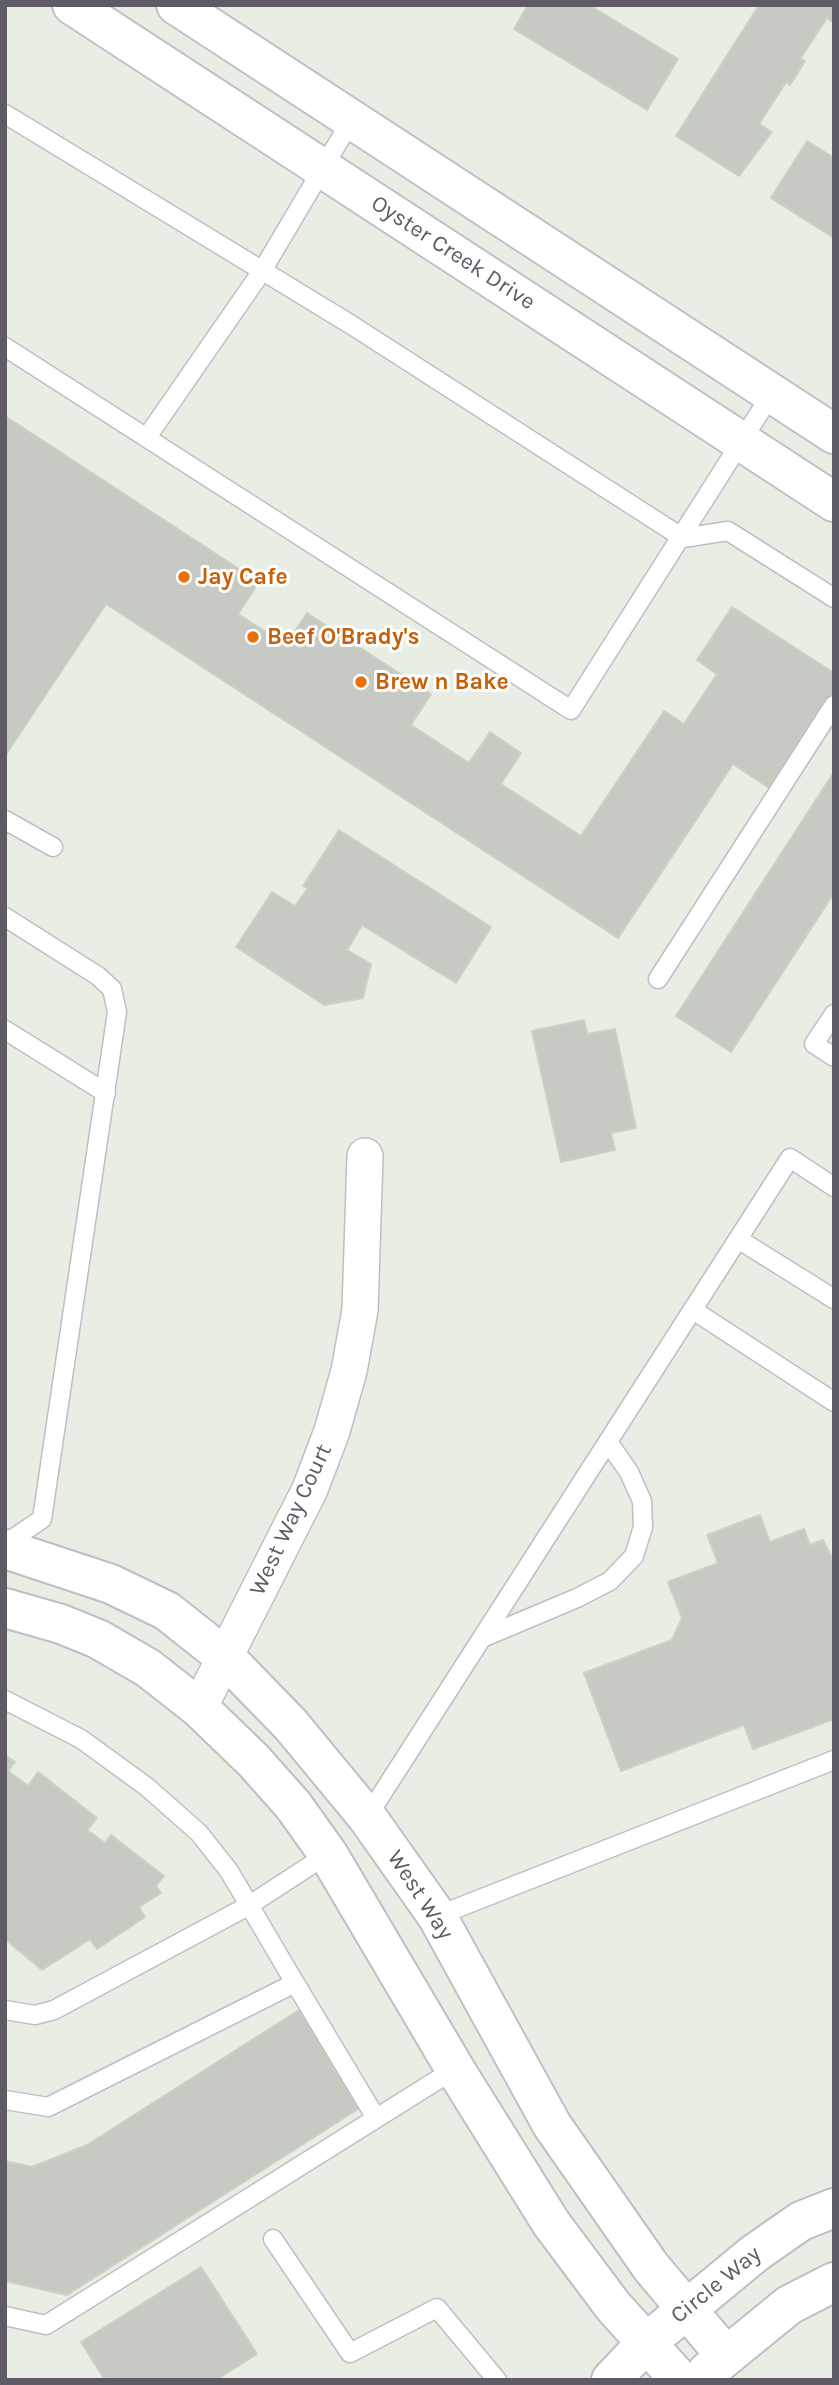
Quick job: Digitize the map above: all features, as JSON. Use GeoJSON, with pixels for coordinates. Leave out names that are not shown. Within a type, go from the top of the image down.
{"type":"FeatureCollection","features":[{"type":"Feature","properties":{"kind":"street","name":"Oyster Creek Drive"},"geometry":{"type":"LineString","coordinates":[[72,5],[834,502]]}},
{"type":"Feature","properties":{"kind":"street"},"geometry":{"type":"LineString","coordinates":[[176,5],[834,434]]}},
{"type":"Feature","properties":{"kind":"street","name":"West Way Court"},"geometry":{"type":"LineString","coordinates":[[199,1708],[310,1489],[346,1383],[360,1310],[365,1156]]}},
{"type":"Feature","properties":{"kind":"street","name":"West Way"},"geometry":{"type":"LineString","coordinates":[[5,1549],[111,1584],[167,1611],[225,1657],[291,1725],[368,1816],[437,1916],[552,2125],[652,2267],[686,2309],[712,2368]]}},
{"type":"Feature","properties":{"kind":"street"},"geometry":{"type":"LineString","coordinates":[[5,1608],[61,1624],[97,1639],[148,1668],[199,1708],[253,1760],[293,1805],[328,1854],[455,2069],[551,2223],[613,2306],[680,2380]]}},
{"type":"Feature","properties":{"kind":"street"},"geometry":{"type":"LineString","coordinates":[[328,1854],[368,1816]]}},
{"type":"Feature","properties":{"kind":"street","name":"Circle Way"},"geometry":{"type":"LineString","coordinates":[[611,2380],[646,2343],[755,2253],[800,2221],[834,2208]]}},
{"type":"Feature","properties":{"kind":"street"},"geometry":{"type":"LineString","coordinates":[[712,2368],[789,2305],[834,2282]]}},
{"type":"Feature","properties":{"kind":"lane"},"geometry":{"type":"LineString","coordinates":[[5,114],[262,271],[683,538],[728,531],[834,598]]}},
{"type":"Feature","properties":{"kind":"lane"},"geometry":{"type":"LineString","coordinates":[[147,437],[262,271],[352,118]]}},
{"type":"Feature","properties":{"kind":"lane"},"geometry":{"type":"LineString","coordinates":[[5,347],[571,710],[683,538],[772,393]]}},
{"type":"Feature","properties":{"kind":"lane"},"geometry":{"type":"LineString","coordinates":[[658,979],[834,705]]}},
{"type":"Feature","properties":{"kind":"lane"},"geometry":{"type":"LineString","coordinates":[[5,820],[53,847]]}},
{"type":"Feature","properties":{"kind":"lane"},"geometry":{"type":"LineString","coordinates":[[5,917],[98,976],[112,989],[117,1012],[42,1519],[5,1544]]}},
{"type":"Feature","properties":{"kind":"lane"},"geometry":{"type":"LineString","coordinates":[[834,1014],[814,1044],[834,1057]]}},
{"type":"Feature","properties":{"kind":"lane"},"geometry":{"type":"LineString","coordinates":[[5,1030],[106,1093]]}},
{"type":"Feature","properties":{"kind":"lane"},"geometry":{"type":"LineString","coordinates":[[368,1816],[790,1158],[834,1187]]}},
{"type":"Feature","properties":{"kind":"lane"},"geometry":{"type":"LineString","coordinates":[[738,1239],[834,1299]]}},
{"type":"Feature","properties":{"kind":"lane"},"geometry":{"type":"LineString","coordinates":[[693,1310],[834,1402]]}},
{"type":"Feature","properties":{"kind":"lane"},"geometry":{"type":"LineString","coordinates":[[482,1638],[577,1598],[610,1581],[634,1556],[643,1527],[642,1501],[629,1472],[608,1442]]}},
{"type":"Feature","properties":{"kind":"lane"},"geometry":{"type":"LineString","coordinates":[[5,1700],[81,1739],[146,1787],[199,1833],[229,1871],[376,2118]]}},
{"type":"Feature","properties":{"kind":"lane"},"geometry":{"type":"LineString","coordinates":[[437,1916],[834,1760]]}},
{"type":"Feature","properties":{"kind":"lane"},"geometry":{"type":"LineString","coordinates":[[5,2010],[35,2015],[54,2010],[248,1906],[328,1854]]}},
{"type":"Feature","properties":{"kind":"lane"},"geometry":{"type":"LineString","coordinates":[[5,2100],[48,2107],[295,1983]]}},
{"type":"Feature","properties":{"kind":"lane"},"geometry":{"type":"LineString","coordinates":[[5,2316],[46,2325],[455,2069]]}},
{"type":"Feature","properties":{"kind":"lane"},"geometry":{"type":"LineString","coordinates":[[273,2239],[350,2353],[436,2308],[497,2380]]}},
{"type":"Feature","properties":{"kind":"building"},"geometry":{"type":"Polygon","coordinates":[[[528,5],[589,5],[678,59],[647,110],[514,29],[528,5]]]}},
{"type":"Feature","properties":{"kind":"building"},"geometry":{"type":"Polygon","coordinates":[[[759,5],[834,5],[834,23],[827,18],[800,59],[805,61],[790,85],[786,82],[759,124],[772,132],[739,176],[676,136],[759,5]]]}},
{"type":"Feature","properties":{"kind":"building"},"geometry":{"type":"Polygon","coordinates":[[[807,141],[834,158],[834,238],[771,198],[807,141]]]}},
{"type":"Feature","properties":{"kind":"building"},"geometry":{"type":"Polygon","coordinates":[[[5,416],[259,582],[238,614],[286,645],[307,613],[431,694],[411,725],[469,763],[490,732],[521,753],[501,784],[581,836],[664,711],[684,724],[717,674],[697,660],[732,607],[834,673],[834,690],[769,788],[733,764],[618,938],[106,604],[5,756],[5,416]]]}},
{"type":"Feature","properties":{"kind":"building"},"geometry":{"type":"Polygon","coordinates":[[[834,772],[834,893],[731,1052],[676,1016],[834,772]]]}},
{"type":"Feature","properties":{"kind":"building"},"geometry":{"type":"Polygon","coordinates":[[[339,830],[491,927],[456,983],[362,925],[347,950],[371,964],[363,998],[324,1005],[236,947],[272,892],[295,906],[308,888],[303,886],[339,830]]]}},
{"type":"Feature","properties":{"kind":"building"},"geometry":{"type":"Polygon","coordinates":[[[584,1020],[587,1034],[615,1029],[636,1128],[611,1133],[615,1150],[561,1162],[532,1031],[584,1020]]]}},
{"type":"Feature","properties":{"kind":"building"},"geometry":{"type":"Polygon","coordinates":[[[760,1515],[770,1542],[804,1529],[810,1545],[823,1540],[834,1562],[834,1719],[753,1749],[744,1725],[621,1771],[584,1673],[672,1640],[682,1618],[668,1582],[718,1563],[707,1535],[760,1515]]]}},
{"type":"Feature","properties":{"kind":"building"},"geometry":{"type":"Polygon","coordinates":[[[5,1755],[15,1762],[8,1771],[28,1786],[38,1772],[97,1818],[87,1830],[105,1843],[111,1835],[164,1876],[156,1886],[161,1893],[139,1907],[145,1917],[97,1949],[90,1939],[42,1970],[5,1939],[5,1755]]]}},
{"type":"Feature","properties":{"kind":"building"},"geometry":{"type":"Polygon","coordinates":[[[299,2010],[358,2109],[67,2295],[5,2281],[5,2161],[32,2167],[87,2145],[299,2010]]]}},
{"type":"Feature","properties":{"kind":"building"},"geometry":{"type":"Polygon","coordinates":[[[201,2267],[257,2354],[216,2380],[105,2380],[81,2342],[201,2267]]]}},
{"type":"Feature","properties":{"kind":"place","name":"Jay Cafe"},"geometry":{"type":"Point","coordinates":[184,577]}},
{"type":"Feature","properties":{"kind":"place","name":"Beef O'Brady's"},"geometry":{"type":"Point","coordinates":[253,637]}},
{"type":"Feature","properties":{"kind":"place","name":"Brew n Bake"},"geometry":{"type":"Point","coordinates":[361,682]}}]}
